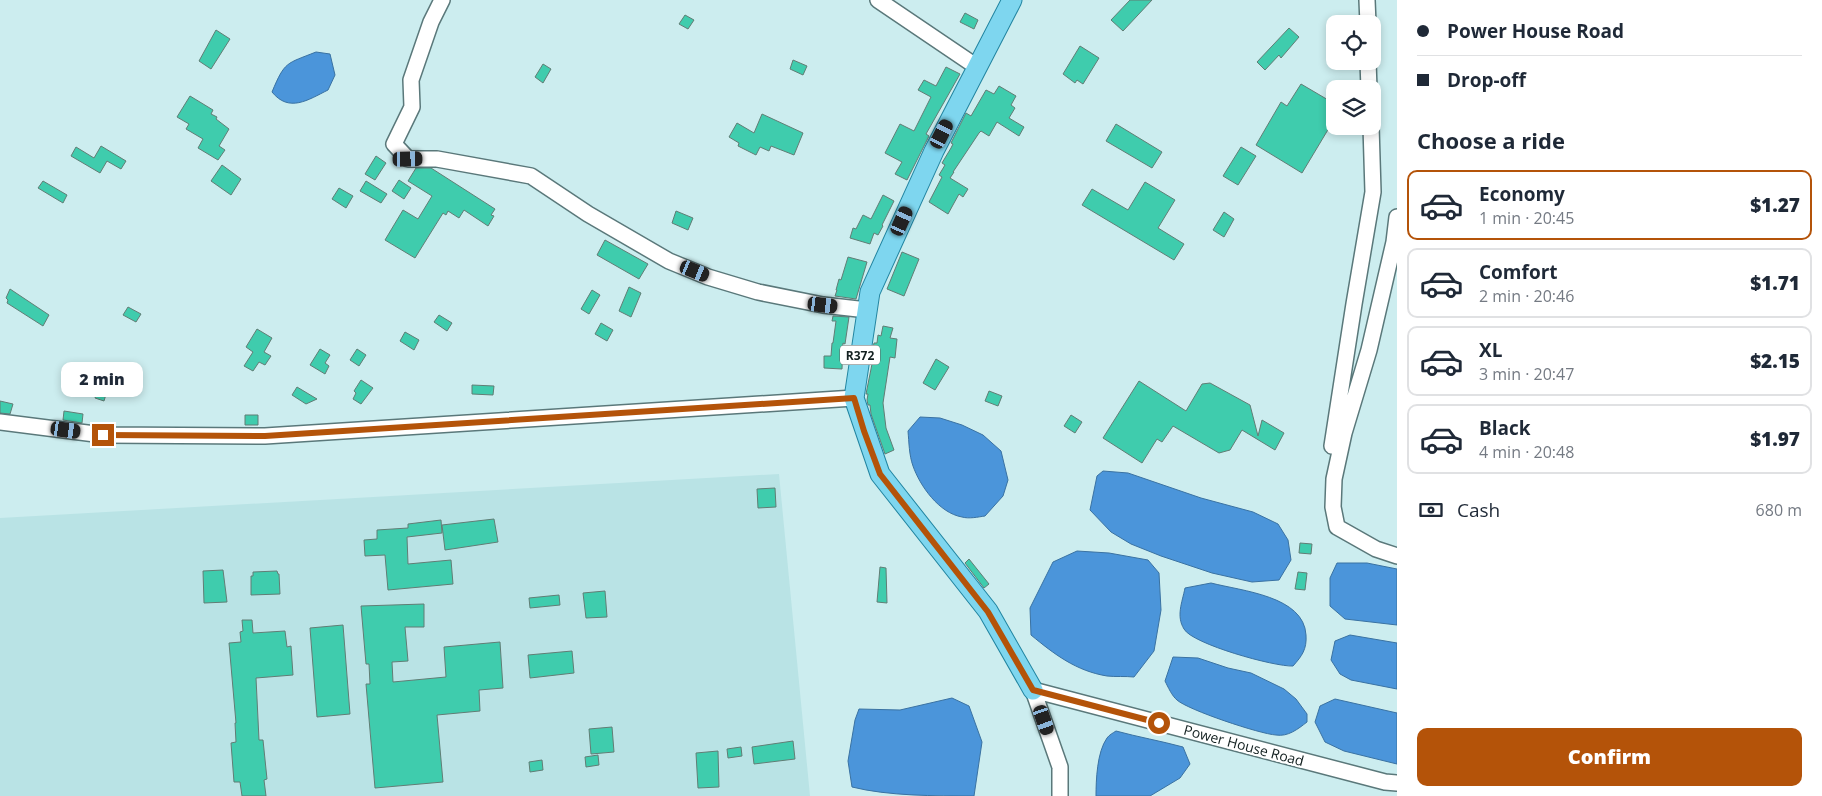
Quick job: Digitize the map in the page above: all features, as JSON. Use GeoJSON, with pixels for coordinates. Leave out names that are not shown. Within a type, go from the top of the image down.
{"type":"FeatureCollection","features":[{"type":"Feature","properties":{"kind":"main road","name":"R372"},"geometry":{"type":"LineString","coordinates":[[1012,0],[934,151],[870,292],[854,398],[880,474],[988,612],[1033,690]]}},
{"type":"Feature","properties":{"kind":"street"},"geometry":{"type":"LineString","coordinates":[[442,0],[431,22],[411,80],[412,107],[394,144],[408,159],[437,158],[530,176],[596,219],[669,261],[700,274],[758,292],[823,305],[867,310]]}},
{"type":"Feature","properties":{"kind":"street"},"geometry":{"type":"LineString","coordinates":[[878,0],[977,67]]}},
{"type":"Feature","properties":{"kind":"street"},"geometry":{"type":"LineString","coordinates":[[1367,0],[1368,15]]}},
{"type":"Feature","properties":{"kind":"street"},"geometry":{"type":"LineString","coordinates":[[1371,135],[1374,192],[1354,304],[1329,468],[1333,507],[1338,527],[1376,549],[1397,556]]}},
{"type":"Feature","properties":{"kind":"street"},"geometry":{"type":"LineString","coordinates":[[1333,507],[1336,470],[1344,434],[1369,350],[1394,242],[1397,217]]}},
{"type":"Feature","properties":{"kind":"street"},"geometry":{"type":"LineString","coordinates":[[0,422],[103,435],[265,436],[854,398]]}},
{"type":"Feature","properties":{"kind":"street"},"geometry":{"type":"LineString","coordinates":[[1033,690],[1060,767],[1060,796]]}},
{"type":"Feature","properties":{"kind":"street","name":"Power House Road"},"geometry":{"type":"LineString","coordinates":[[1033,690],[1367,778],[1397,783]]}},
{"type":"Feature","properties":{"kind":"shaded area"},"geometry":{"type":"Polygon","coordinates":[[[779,474],[810,796],[0,796],[0,518],[779,474]]]}},
{"type":"Feature","properties":{"kind":"water"},"geometry":{"type":"Polygon","coordinates":[[[316,52],[330,54],[335,75],[328,90],[299,103],[285,102],[278,98],[272,92],[284,69],[292,62],[316,52]]]}},
{"type":"Feature","properties":{"kind":"water"},"geometry":{"type":"Polygon","coordinates":[[[920,417],[940,418],[962,425],[983,435],[1001,451],[1008,480],[1003,496],[985,516],[968,518],[946,510],[932,498],[920,482],[913,466],[908,431],[920,417]]]}},
{"type":"Feature","properties":{"kind":"water"},"geometry":{"type":"Polygon","coordinates":[[[1103,471],[1128,473],[1201,498],[1253,512],[1278,524],[1288,540],[1291,560],[1279,580],[1252,582],[1212,573],[1131,544],[1111,532],[1090,510],[1097,476],[1103,471]]]}},
{"type":"Feature","properties":{"kind":"water"},"geometry":{"type":"Polygon","coordinates":[[[1077,551],[1109,553],[1148,560],[1159,573],[1161,610],[1154,651],[1134,677],[1096,674],[1075,666],[1031,635],[1030,608],[1053,562],[1077,551]]]}},
{"type":"Feature","properties":{"kind":"water"},"geometry":{"type":"Polygon","coordinates":[[[1337,563],[1367,563],[1397,569],[1397,625],[1345,619],[1330,606],[1330,578],[1337,563]]]}},
{"type":"Feature","properties":{"kind":"water"},"geometry":{"type":"Polygon","coordinates":[[[1211,583],[1269,597],[1295,612],[1303,622],[1306,644],[1299,659],[1293,666],[1253,659],[1217,648],[1190,635],[1184,629],[1180,614],[1185,588],[1211,583]]]}},
{"type":"Feature","properties":{"kind":"water"},"geometry":{"type":"Polygon","coordinates":[[[1350,635],[1397,643],[1397,689],[1351,680],[1340,674],[1331,660],[1335,641],[1350,635]]]}},
{"type":"Feature","properties":{"kind":"water"},"geometry":{"type":"Polygon","coordinates":[[[1173,657],[1198,658],[1251,673],[1284,689],[1296,699],[1307,714],[1307,722],[1289,734],[1276,735],[1255,731],[1195,710],[1177,700],[1165,681],[1173,657]]]}},
{"type":"Feature","properties":{"kind":"water"},"geometry":{"type":"Polygon","coordinates":[[[952,698],[969,706],[982,742],[974,796],[896,794],[852,787],[848,761],[855,720],[859,709],[900,710],[952,698]]]}},
{"type":"Feature","properties":{"kind":"water"},"geometry":{"type":"Polygon","coordinates":[[[1335,699],[1397,713],[1397,764],[1344,751],[1325,742],[1315,722],[1320,706],[1335,699]]]}},
{"type":"Feature","properties":{"kind":"water"},"geometry":{"type":"Polygon","coordinates":[[[1116,731],[1183,747],[1190,764],[1180,778],[1150,796],[1096,796],[1101,751],[1107,738],[1116,731]]]}},
{"type":"Feature","properties":{"kind":"building"},"geometry":{"type":"Polygon","coordinates":[[[1130,0],[1152,0],[1123,31],[1111,20],[1130,0]]]}},
{"type":"Feature","properties":{"kind":"building"},"geometry":{"type":"Polygon","coordinates":[[[965,13],[978,20],[974,29],[960,22],[965,13]]]}},
{"type":"Feature","properties":{"kind":"building"},"geometry":{"type":"Polygon","coordinates":[[[685,15],[694,20],[688,29],[679,24],[685,15]]]}},
{"type":"Feature","properties":{"kind":"building"},"geometry":{"type":"Polygon","coordinates":[[[1289,28],[1299,37],[1281,58],[1279,55],[1265,70],[1257,62],[1289,28]]]}},
{"type":"Feature","properties":{"kind":"building"},"geometry":{"type":"Polygon","coordinates":[[[216,30],[230,39],[211,69],[199,61],[216,30]]]}},
{"type":"Feature","properties":{"kind":"building"},"geometry":{"type":"Polygon","coordinates":[[[1080,46],[1099,58],[1083,84],[1077,80],[1075,83],[1063,74],[1080,46]]]}},
{"type":"Feature","properties":{"kind":"building"},"geometry":{"type":"Polygon","coordinates":[[[793,60],[807,66],[803,75],[790,69],[793,60]]]}},
{"type":"Feature","properties":{"kind":"building"},"geometry":{"type":"Polygon","coordinates":[[[543,64],[551,69],[543,83],[535,77],[543,64]]]}},
{"type":"Feature","properties":{"kind":"building"},"geometry":{"type":"Polygon","coordinates":[[[946,67],[960,74],[926,134],[929,136],[907,180],[895,174],[902,162],[885,153],[900,124],[914,131],[931,97],[918,90],[924,80],[936,86],[946,67]]]}},
{"type":"Feature","properties":{"kind":"building"},"geometry":{"type":"Polygon","coordinates":[[[1301,84],[1326,99],[1326,133],[1302,173],[1256,145],[1281,102],[1287,106],[1301,84]]]}},
{"type":"Feature","properties":{"kind":"building"},"geometry":{"type":"Polygon","coordinates":[[[999,86],[1016,96],[1011,105],[1015,108],[1009,118],[1024,127],[1019,136],[997,122],[989,136],[981,131],[979,133],[950,178],[968,189],[963,197],[959,194],[948,214],[929,202],[942,177],[939,175],[945,165],[942,163],[953,144],[951,143],[966,113],[971,116],[986,90],[994,94],[999,86]]]}},
{"type":"Feature","properties":{"kind":"building"},"geometry":{"type":"Polygon","coordinates":[[[190,96],[213,110],[211,114],[217,117],[216,119],[229,129],[219,146],[225,150],[218,160],[198,148],[203,139],[186,129],[189,124],[177,117],[190,96]]]}},
{"type":"Feature","properties":{"kind":"building"},"geometry":{"type":"Polygon","coordinates":[[[762,114],[803,133],[794,155],[771,146],[769,151],[760,147],[756,155],[738,146],[739,143],[729,137],[737,123],[754,133],[762,114]]]}},
{"type":"Feature","properties":{"kind":"building"},"geometry":{"type":"Polygon","coordinates":[[[1116,124],[1162,152],[1152,168],[1106,141],[1116,124]]]}},
{"type":"Feature","properties":{"kind":"building"},"geometry":{"type":"Polygon","coordinates":[[[101,146],[126,161],[121,169],[107,161],[100,173],[71,156],[76,147],[94,158],[101,146]]]}},
{"type":"Feature","properties":{"kind":"building"},"geometry":{"type":"Polygon","coordinates":[[[1241,147],[1256,156],[1238,185],[1223,176],[1241,147]]]}},
{"type":"Feature","properties":{"kind":"building"},"geometry":{"type":"Polygon","coordinates":[[[376,156],[386,163],[375,180],[365,174],[376,156]]]}},
{"type":"Feature","properties":{"kind":"building"},"geometry":{"type":"Polygon","coordinates":[[[222,165],[241,179],[231,195],[211,181],[222,165]]]}},
{"type":"Feature","properties":{"kind":"building"},"geometry":{"type":"Polygon","coordinates":[[[416,168],[431,168],[495,209],[491,215],[494,216],[488,226],[464,210],[459,218],[448,211],[446,215],[443,213],[415,258],[385,240],[403,210],[418,219],[432,196],[408,181],[416,168]]]}},
{"type":"Feature","properties":{"kind":"building"},"geometry":{"type":"Polygon","coordinates":[[[399,180],[411,188],[404,199],[392,191],[399,180]]]}},
{"type":"Feature","properties":{"kind":"building"},"geometry":{"type":"Polygon","coordinates":[[[43,181],[67,195],[63,203],[38,188],[43,181]]]}},
{"type":"Feature","properties":{"kind":"building"},"geometry":{"type":"Polygon","coordinates":[[[366,181],[387,194],[381,203],[360,191],[366,181]]]}},
{"type":"Feature","properties":{"kind":"building"},"geometry":{"type":"Polygon","coordinates":[[[1145,182],[1175,200],[1158,228],[1184,244],[1174,260],[1082,205],[1092,189],[1128,210],[1145,182]]]}},
{"type":"Feature","properties":{"kind":"building"},"geometry":{"type":"Polygon","coordinates":[[[339,188],[353,196],[346,208],[332,199],[339,188]]]}},
{"type":"Feature","properties":{"kind":"building"},"geometry":{"type":"Polygon","coordinates":[[[883,195],[894,201],[878,235],[874,233],[870,244],[850,238],[853,228],[856,229],[863,215],[871,219],[883,195]]]}},
{"type":"Feature","properties":{"kind":"building"},"geometry":{"type":"Polygon","coordinates":[[[676,211],[693,218],[688,230],[672,223],[676,211]]]}},
{"type":"Feature","properties":{"kind":"building"},"geometry":{"type":"Polygon","coordinates":[[[1224,212],[1234,219],[1224,237],[1213,230],[1224,212]]]}},
{"type":"Feature","properties":{"kind":"building"},"geometry":{"type":"Polygon","coordinates":[[[605,240],[648,264],[639,279],[597,255],[605,240]]]}},
{"type":"Feature","properties":{"kind":"building"},"geometry":{"type":"Polygon","coordinates":[[[902,252],[919,259],[904,296],[887,289],[902,252]]]}},
{"type":"Feature","properties":{"kind":"building"},"geometry":{"type":"Polygon","coordinates":[[[848,257],[867,262],[856,299],[835,296],[839,279],[841,280],[848,257]]]}},
{"type":"Feature","properties":{"kind":"building"},"geometry":{"type":"Polygon","coordinates":[[[629,287],[641,293],[631,317],[619,311],[629,287]]]}},
{"type":"Feature","properties":{"kind":"building"},"geometry":{"type":"Polygon","coordinates":[[[10,289],[49,315],[43,326],[7,303],[8,300],[6,298],[10,289]]]}},
{"type":"Feature","properties":{"kind":"building"},"geometry":{"type":"Polygon","coordinates":[[[592,290],[600,295],[589,314],[581,309],[592,290]]]}},
{"type":"Feature","properties":{"kind":"building"},"geometry":{"type":"Polygon","coordinates":[[[128,307],[141,314],[136,322],[123,315],[128,307]]]}},
{"type":"Feature","properties":{"kind":"building"},"geometry":{"type":"Polygon","coordinates":[[[439,315],[452,323],[447,331],[434,322],[439,315]]]}},
{"type":"Feature","properties":{"kind":"building"},"geometry":{"type":"Polygon","coordinates":[[[833,316],[849,317],[845,344],[843,343],[842,369],[824,368],[824,356],[831,356],[836,321],[832,321],[833,316]]]}},
{"type":"Feature","properties":{"kind":"building"},"geometry":{"type":"Polygon","coordinates":[[[601,323],[613,330],[607,341],[595,334],[601,323]]]}},
{"type":"Feature","properties":{"kind":"building"},"geometry":{"type":"Polygon","coordinates":[[[883,326],[893,328],[890,338],[897,339],[895,358],[890,357],[883,403],[886,428],[894,450],[885,454],[871,414],[870,405],[868,405],[868,394],[866,394],[874,343],[877,343],[878,335],[881,336],[883,326]]]}},
{"type":"Feature","properties":{"kind":"building"},"geometry":{"type":"Polygon","coordinates":[[[257,329],[272,338],[264,352],[271,356],[265,365],[259,362],[253,371],[244,366],[253,352],[246,347],[257,329]]]}},
{"type":"Feature","properties":{"kind":"building"},"geometry":{"type":"Polygon","coordinates":[[[405,332],[419,340],[414,350],[400,341],[405,332]]]}},
{"type":"Feature","properties":{"kind":"building"},"geometry":{"type":"Polygon","coordinates":[[[320,349],[330,355],[325,363],[329,366],[325,374],[310,365],[320,349]]]}},
{"type":"Feature","properties":{"kind":"building"},"geometry":{"type":"Polygon","coordinates":[[[357,349],[366,355],[359,366],[350,360],[357,349]]]}},
{"type":"Feature","properties":{"kind":"building"},"geometry":{"type":"Polygon","coordinates":[[[936,359],[949,367],[935,390],[923,383],[936,359]]]}},
{"type":"Feature","properties":{"kind":"building"},"geometry":{"type":"Polygon","coordinates":[[[102,378],[110,381],[104,401],[95,398],[102,378]]]}},
{"type":"Feature","properties":{"kind":"building"},"geometry":{"type":"Polygon","coordinates":[[[361,380],[373,388],[361,404],[353,399],[356,393],[354,391],[361,380]]]}},
{"type":"Feature","properties":{"kind":"building"},"geometry":{"type":"Polygon","coordinates":[[[1139,381],[1186,411],[1202,384],[1210,383],[1250,405],[1258,436],[1262,420],[1284,433],[1275,450],[1242,430],[1230,450],[1219,453],[1173,426],[1162,442],[1157,439],[1142,463],[1103,438],[1139,381]]]}},
{"type":"Feature","properties":{"kind":"building"},"geometry":{"type":"Polygon","coordinates":[[[472,385],[494,386],[493,395],[472,394],[472,385]]]}},
{"type":"Feature","properties":{"kind":"building"},"geometry":{"type":"Polygon","coordinates":[[[297,387],[317,399],[306,404],[292,395],[297,387]]]}},
{"type":"Feature","properties":{"kind":"building"},"geometry":{"type":"Polygon","coordinates":[[[989,391],[1002,396],[998,406],[985,401],[989,391]]]}},
{"type":"Feature","properties":{"kind":"building"},"geometry":{"type":"Polygon","coordinates":[[[0,401],[13,404],[10,414],[0,413],[0,401]]]}},
{"type":"Feature","properties":{"kind":"building"},"geometry":{"type":"Polygon","coordinates":[[[64,411],[83,414],[82,423],[63,420],[64,411]]]}},
{"type":"Feature","properties":{"kind":"building"},"geometry":{"type":"Polygon","coordinates":[[[245,415],[258,415],[258,425],[245,425],[245,415]]]}},
{"type":"Feature","properties":{"kind":"building"},"geometry":{"type":"Polygon","coordinates":[[[1071,415],[1082,422],[1075,433],[1064,426],[1071,415]]]}},
{"type":"Feature","properties":{"kind":"building"},"geometry":{"type":"Polygon","coordinates":[[[775,488],[776,507],[758,508],[757,489],[775,488]]]}},
{"type":"Feature","properties":{"kind":"building"},"geometry":{"type":"Polygon","coordinates":[[[494,519],[498,542],[445,550],[442,525],[494,519]]]}},
{"type":"Feature","properties":{"kind":"building"},"geometry":{"type":"Polygon","coordinates":[[[441,520],[442,533],[407,537],[408,564],[451,560],[453,584],[388,590],[385,555],[365,556],[364,540],[377,539],[377,530],[408,528],[408,524],[441,520]]]}},
{"type":"Feature","properties":{"kind":"building"},"geometry":{"type":"Polygon","coordinates":[[[1300,543],[1312,544],[1311,554],[1299,553],[1300,543]]]}},
{"type":"Feature","properties":{"kind":"building"},"geometry":{"type":"Polygon","coordinates":[[[969,559],[989,584],[984,588],[965,563],[969,559]]]}},
{"type":"Feature","properties":{"kind":"building"},"geometry":{"type":"Polygon","coordinates":[[[880,567],[886,568],[887,603],[877,602],[880,567]]]}},
{"type":"Feature","properties":{"kind":"building"},"geometry":{"type":"Polygon","coordinates":[[[223,570],[227,602],[204,603],[203,571],[223,570]]]}},
{"type":"Feature","properties":{"kind":"building"},"geometry":{"type":"Polygon","coordinates":[[[277,571],[279,574],[280,594],[251,595],[251,576],[253,576],[253,572],[277,571]]]}},
{"type":"Feature","properties":{"kind":"building"},"geometry":{"type":"Polygon","coordinates":[[[1298,572],[1307,573],[1305,590],[1295,589],[1298,572]]]}},
{"type":"Feature","properties":{"kind":"building"},"geometry":{"type":"Polygon","coordinates":[[[605,591],[607,617],[586,618],[583,593],[605,591]]]}},
{"type":"Feature","properties":{"kind":"building"},"geometry":{"type":"Polygon","coordinates":[[[559,595],[560,605],[530,608],[529,598],[559,595]]]}},
{"type":"Feature","properties":{"kind":"building"},"geometry":{"type":"Polygon","coordinates":[[[424,604],[424,627],[405,627],[408,661],[392,662],[393,682],[446,677],[444,647],[500,642],[503,688],[479,690],[480,711],[437,715],[443,782],[375,788],[366,684],[370,684],[369,664],[366,664],[361,606],[424,604]]]}},
{"type":"Feature","properties":{"kind":"building"},"geometry":{"type":"Polygon","coordinates":[[[242,620],[252,620],[253,633],[285,631],[287,647],[291,646],[293,675],[256,678],[259,740],[263,740],[267,779],[264,780],[266,796],[242,796],[240,782],[234,782],[231,743],[236,742],[236,723],[229,643],[241,642],[242,620]]]}},
{"type":"Feature","properties":{"kind":"building"},"geometry":{"type":"Polygon","coordinates":[[[343,625],[350,714],[317,717],[310,628],[343,625]]]}},
{"type":"Feature","properties":{"kind":"building"},"geometry":{"type":"Polygon","coordinates":[[[572,651],[574,673],[530,678],[528,655],[572,651]]]}},
{"type":"Feature","properties":{"kind":"building"},"geometry":{"type":"Polygon","coordinates":[[[612,727],[614,752],[591,754],[589,729],[612,727]]]}},
{"type":"Feature","properties":{"kind":"building"},"geometry":{"type":"Polygon","coordinates":[[[793,741],[795,759],[754,764],[752,747],[793,741]]]}},
{"type":"Feature","properties":{"kind":"building"},"geometry":{"type":"Polygon","coordinates":[[[741,747],[742,756],[728,758],[727,749],[741,747]]]}},
{"type":"Feature","properties":{"kind":"building"},"geometry":{"type":"Polygon","coordinates":[[[718,751],[719,787],[698,788],[696,753],[718,751]]]}},
{"type":"Feature","properties":{"kind":"building"},"geometry":{"type":"Polygon","coordinates":[[[598,755],[599,765],[586,767],[585,757],[598,755]]]}},
{"type":"Feature","properties":{"kind":"building"},"geometry":{"type":"Polygon","coordinates":[[[542,760],[543,770],[530,772],[529,762],[542,760]]]}},
{"type":"Feature","properties":{"kind":"route"},"geometry":{"type":"LineString","coordinates":[[103,435],[265,436],[854,398],[880,474],[988,612],[1033,690],[1159,723]]}}]}
